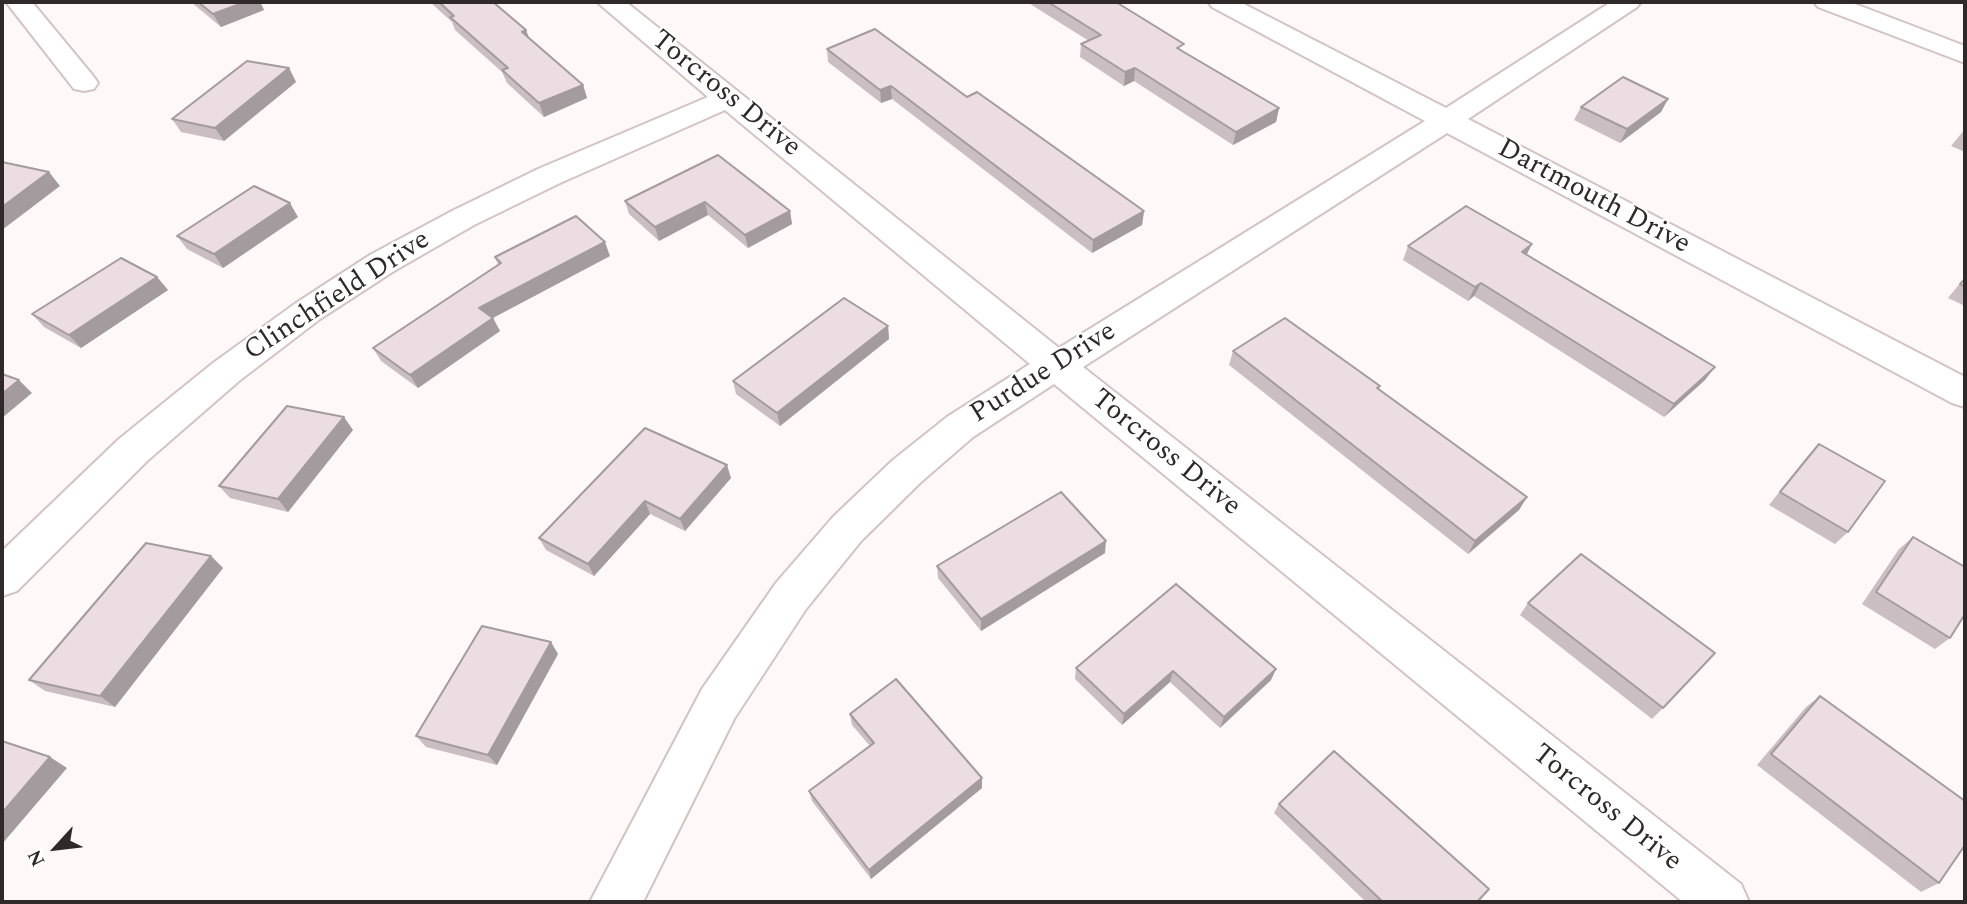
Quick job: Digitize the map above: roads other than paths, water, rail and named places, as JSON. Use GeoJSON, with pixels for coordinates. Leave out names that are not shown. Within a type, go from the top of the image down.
{"type":"FeatureCollection","features":[{"type":"Feature","properties":{"kind":"street"},"geometry":{"type":"LineString","coordinates":[[19,2],[84,83]]}},
{"type":"Feature","properties":{"kind":"street","name":"Torcross Drive"},"geometry":{"type":"LineString","coordinates":[[610,2],[1723,902]]}},
{"type":"Feature","properties":{"kind":"street","name":"Dartmouth Drive"},"geometry":{"type":"LineString","coordinates":[[1221,2],[1965,393]]}},
{"type":"Feature","properties":{"kind":"street","name":"Purdue Drive"},"geometry":{"type":"LineString","coordinates":[[616,902],[718,704],[791,596],[847,529],[907,471],[960,426],[1030,380],[1058,366],[1628,2]]}},
{"type":"Feature","properties":{"kind":"street"},"geometry":{"type":"LineString","coordinates":[[1827,2],[1965,55]]}},
{"type":"Feature","properties":{"kind":"street","name":"Clinchfield Drive"},"geometry":{"type":"LineString","coordinates":[[2,578],[133,450],[226,372],[308,311],[382,263],[463,218],[549,176],[729,98]]}}]}
